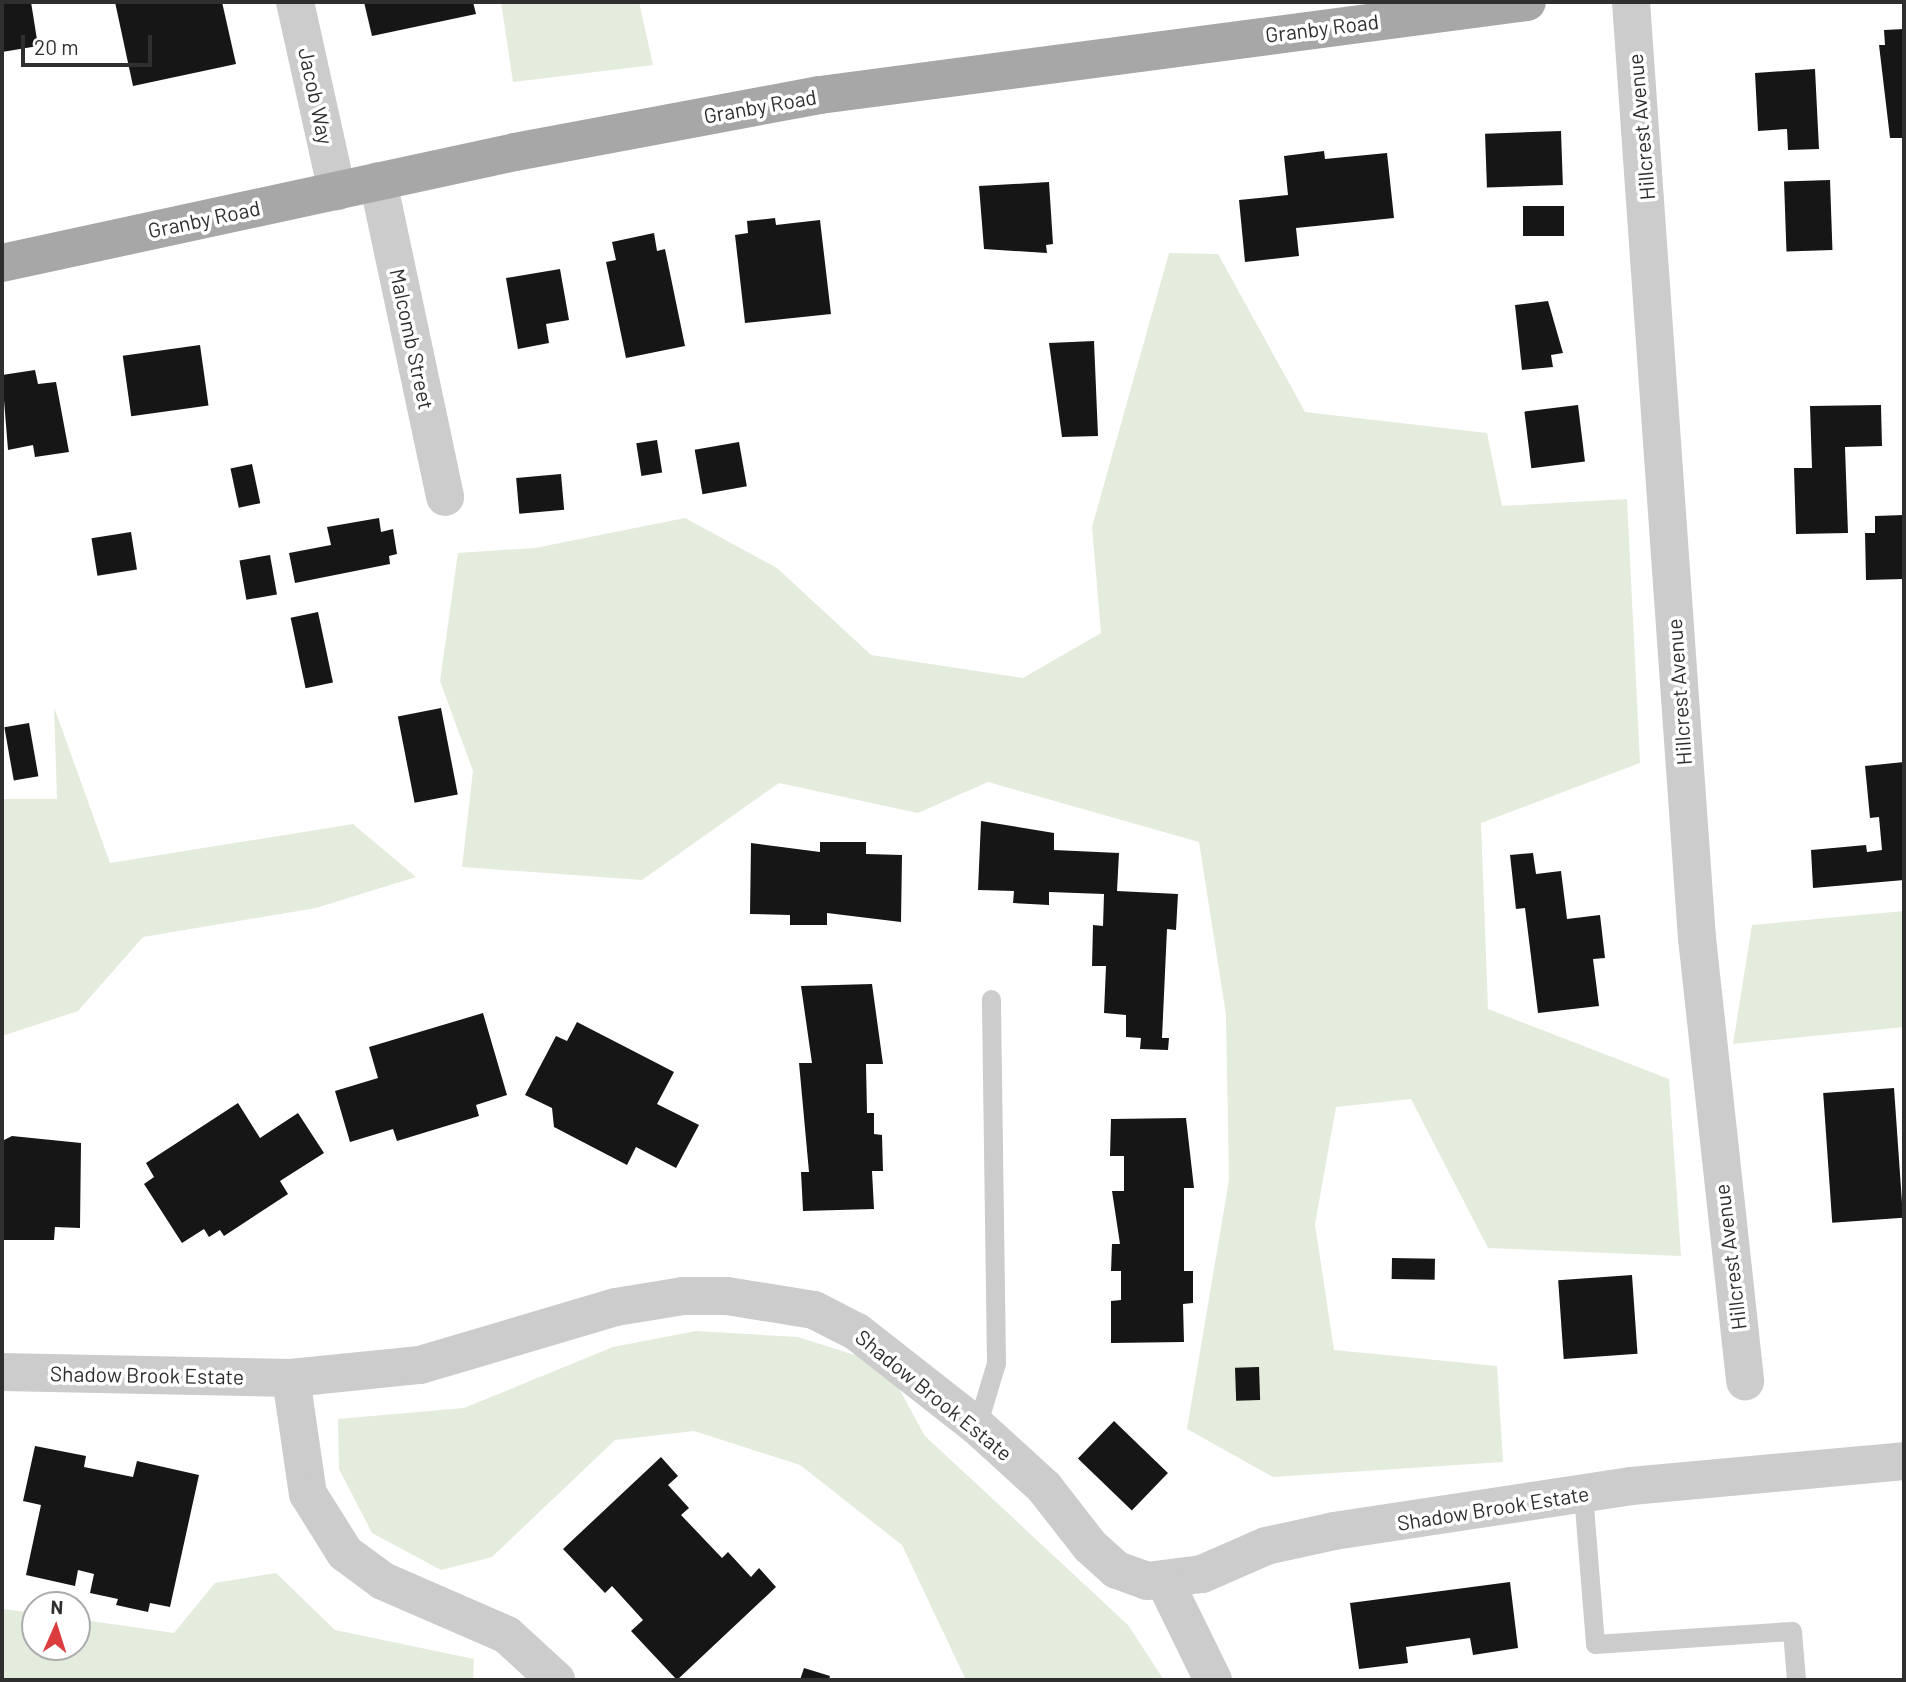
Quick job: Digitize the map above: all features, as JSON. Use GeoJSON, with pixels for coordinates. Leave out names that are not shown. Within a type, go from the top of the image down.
{"type":"FeatureCollection","features":[{"type":"Feature","properties":{"kind":"main road","name":"Granby Road"},"geometry":{"type":"LineString","coordinates":[[2,262],[379,181],[820,95],[1527,2]]}},
{"type":"Feature","properties":{"kind":"street","name":"Jacob Way"},"geometry":{"type":"LineString","coordinates":[[295,2],[337,191]]}},
{"type":"Feature","properties":{"kind":"street","name":"Hillcrest Avenue"},"geometry":{"type":"LineString","coordinates":[[1631,2],[1697,938],[1745,1381]]}},
{"type":"Feature","properties":{"kind":"street","name":"Malcomb Street"},"geometry":{"type":"LineString","coordinates":[[379,181],[446,497]]}},
{"type":"Feature","properties":{"kind":"street","name":"Shadow Brook Estate"},"geometry":{"type":"LineString","coordinates":[[2,1372],[291,1378],[419,1365],[616,1307],[727,1296],[814,1310],[857,1332],[977,1426],[1044,1487],[1117,1570],[1165,1582],[1202,1574],[1266,1546],[1334,1531],[1583,1494],[1786,1468],[1904,1461]]}},
{"type":"Feature","properties":{"kind":"street"},"geometry":{"type":"LineString","coordinates":[[291,1378],[308,1494],[345,1553],[383,1581],[507,1635],[556,1680]]}},
{"type":"Feature","properties":{"kind":"street"},"geometry":{"type":"LineString","coordinates":[[1165,1582],[1213,1680]]}},
{"type":"Feature","properties":{"kind":"lane"},"geometry":{"type":"LineString","coordinates":[[977,1426],[996,1363],[991,999]]}},
{"type":"Feature","properties":{"kind":"lane"},"geometry":{"type":"LineString","coordinates":[[1583,1494],[1595,1644],[1792,1631],[1796,1680]]}},
{"type":"Feature","properties":{"kind":"shaded area"},"geometry":{"type":"Polygon","coordinates":[[[501,2],[639,2],[653,65],[513,82],[501,2]]]}},
{"type":"Feature","properties":{"kind":"shaded area"},"geometry":{"type":"Polygon","coordinates":[[[1169,253],[1218,254],[1305,412],[1487,433],[1502,506],[1627,499],[1640,763],[1481,823],[1488,1009],[1669,1079],[1681,1256],[1488,1248],[1411,1099],[1336,1107],[1315,1224],[1334,1350],[1497,1366],[1503,1462],[1273,1477],[1187,1429],[1229,1180],[1226,1015],[1199,842],[988,782],[918,813],[779,783],[642,880],[462,867],[473,771],[440,681],[458,553],[535,548],[685,518],[777,568],[871,655],[1023,678],[1101,633],[1092,527],[1169,253]]]}},
{"type":"Feature","properties":{"kind":"shaded area"},"geometry":{"type":"Polygon","coordinates":[[[54,707],[110,863],[353,824],[416,877],[316,908],[143,937],[78,1011],[2,1036],[2,799],[57,799],[54,707]]]}},
{"type":"Feature","properties":{"kind":"shaded area"},"geometry":{"type":"Polygon","coordinates":[[[1904,911],[1904,1027],[1733,1044],[1752,925],[1904,911]]]}},
{"type":"Feature","properties":{"kind":"shaded area"},"geometry":{"type":"Polygon","coordinates":[[[696,1331],[798,1337],[886,1365],[925,1436],[1128,1625],[1164,1680],[966,1680],[902,1545],[800,1465],[694,1431],[615,1440],[492,1557],[441,1570],[372,1533],[339,1469],[338,1419],[464,1408],[613,1347],[696,1331]]]}},
{"type":"Feature","properties":{"kind":"shaded area"},"geometry":{"type":"Polygon","coordinates":[[[276,1573],[335,1630],[474,1659],[473,1680],[2,1680],[2,1609],[21,1611],[21,1661],[91,1661],[91,1621],[174,1633],[215,1583],[276,1573]]]}},
{"type":"Feature","properties":{"kind":"building"},"geometry":{"type":"Polygon","coordinates":[[[2,2],[31,2],[38,46],[2,52],[2,2]]]}},
{"type":"Feature","properties":{"kind":"building"},"geometry":{"type":"Polygon","coordinates":[[[115,2],[222,2],[236,64],[133,86],[115,2]]]}},
{"type":"Feature","properties":{"kind":"building"},"geometry":{"type":"Polygon","coordinates":[[[364,2],[473,2],[476,14],[372,36],[364,2]]]}},
{"type":"Feature","properties":{"kind":"building"},"geometry":{"type":"Polygon","coordinates":[[[1904,29],[1904,138],[1890,138],[1879,45],[1885,45],[1884,30],[1904,29]]]}},
{"type":"Feature","properties":{"kind":"building"},"geometry":{"type":"Polygon","coordinates":[[[1815,69],[1819,149],[1788,150],[1787,129],[1758,131],[1755,73],[1815,69]]]}},
{"type":"Feature","properties":{"kind":"building"},"geometry":{"type":"Polygon","coordinates":[[[1561,131],[1563,185],[1487,188],[1485,134],[1561,131]]]}},
{"type":"Feature","properties":{"kind":"building"},"geometry":{"type":"Polygon","coordinates":[[[1324,151],[1325,159],[1387,153],[1394,218],[1296,228],[1299,256],[1245,262],[1239,200],[1288,195],[1284,156],[1324,151]]]}},
{"type":"Feature","properties":{"kind":"building"},"geometry":{"type":"Polygon","coordinates":[[[1830,180],[1832,250],[1786,252],[1784,182],[1830,180]]]}},
{"type":"Feature","properties":{"kind":"building"},"geometry":{"type":"Polygon","coordinates":[[[1049,182],[1053,244],[1046,245],[1047,253],[984,249],[979,186],[1049,182]]]}},
{"type":"Feature","properties":{"kind":"building"},"geometry":{"type":"Polygon","coordinates":[[[1523,206],[1564,206],[1564,236],[1523,236],[1523,206]]]}},
{"type":"Feature","properties":{"kind":"building"},"geometry":{"type":"Polygon","coordinates":[[[775,218],[776,225],[820,220],[831,314],[745,323],[735,235],[748,233],[747,221],[775,218]]]}},
{"type":"Feature","properties":{"kind":"building"},"geometry":{"type":"Polygon","coordinates":[[[654,233],[657,251],[665,249],[685,346],[626,358],[606,262],[616,260],[612,242],[654,233]]]}},
{"type":"Feature","properties":{"kind":"building"},"geometry":{"type":"Polygon","coordinates":[[[560,269],[569,320],[546,324],[549,343],[518,349],[506,278],[560,269]]]}},
{"type":"Feature","properties":{"kind":"building"},"geometry":{"type":"Polygon","coordinates":[[[1548,301],[1563,353],[1551,355],[1553,367],[1522,370],[1515,305],[1548,301]]]}},
{"type":"Feature","properties":{"kind":"building"},"geometry":{"type":"Polygon","coordinates":[[[1094,341],[1098,436],[1062,437],[1049,343],[1094,341]]]}},
{"type":"Feature","properties":{"kind":"building"},"geometry":{"type":"Polygon","coordinates":[[[200,345],[208,405],[131,416],[123,356],[200,345]]]}},
{"type":"Feature","properties":{"kind":"building"},"geometry":{"type":"Polygon","coordinates":[[[35,370],[38,384],[56,382],[69,452],[35,457],[33,445],[8,450],[2,375],[35,370]]]}},
{"type":"Feature","properties":{"kind":"building"},"geometry":{"type":"Polygon","coordinates":[[[1578,405],[1585,462],[1531,468],[1524,412],[1578,405]]]}},
{"type":"Feature","properties":{"kind":"building"},"geometry":{"type":"Polygon","coordinates":[[[1881,405],[1882,446],[1845,447],[1848,533],[1796,534],[1794,468],[1812,468],[1810,406],[1881,405]]]}},
{"type":"Feature","properties":{"kind":"building"},"geometry":{"type":"Polygon","coordinates":[[[657,440],[662,473],[641,476],[636,443],[657,440]]]}},
{"type":"Feature","properties":{"kind":"building"},"geometry":{"type":"Polygon","coordinates":[[[739,442],[747,486],[702,494],[695,450],[739,442]]]}},
{"type":"Feature","properties":{"kind":"building"},"geometry":{"type":"Polygon","coordinates":[[[252,464],[260,503],[239,508],[230,469],[252,464]]]}},
{"type":"Feature","properties":{"kind":"building"},"geometry":{"type":"Polygon","coordinates":[[[561,474],[564,510],[519,514],[516,478],[561,474]]]}},
{"type":"Feature","properties":{"kind":"building"},"geometry":{"type":"Polygon","coordinates":[[[1904,515],[1904,579],[1866,580],[1865,533],[1875,533],[1875,516],[1904,515]]]}},
{"type":"Feature","properties":{"kind":"building"},"geometry":{"type":"Polygon","coordinates":[[[379,518],[381,532],[393,529],[397,554],[389,556],[390,564],[295,583],[289,553],[331,545],[327,527],[379,518]]]}},
{"type":"Feature","properties":{"kind":"building"},"geometry":{"type":"Polygon","coordinates":[[[131,532],[137,570],[97,576],[91,538],[131,532]]]}},
{"type":"Feature","properties":{"kind":"building"},"geometry":{"type":"Polygon","coordinates":[[[270,555],[277,594],[246,600],[239,560],[270,555]]]}},
{"type":"Feature","properties":{"kind":"building"},"geometry":{"type":"Polygon","coordinates":[[[318,612],[333,682],[306,688],[291,618],[318,612]]]}},
{"type":"Feature","properties":{"kind":"building"},"geometry":{"type":"Polygon","coordinates":[[[441,708],[458,794],[415,803],[398,716],[441,708]]]}},
{"type":"Feature","properties":{"kind":"building"},"geometry":{"type":"Polygon","coordinates":[[[29,723],[38,776],[14,781],[4,727],[29,723]]]}},
{"type":"Feature","properties":{"kind":"building"},"geometry":{"type":"Polygon","coordinates":[[[1904,762],[1904,880],[1813,888],[1811,850],[1866,845],[1867,852],[1882,850],[1879,817],[1870,818],[1865,766],[1904,762]]]}},
{"type":"Feature","properties":{"kind":"building"},"geometry":{"type":"Polygon","coordinates":[[[981,821],[1054,833],[1054,850],[1119,853],[1117,891],[1178,894],[1176,930],[1167,929],[1162,1038],[1169,1038],[1168,1050],[1140,1049],[1141,1038],[1126,1037],[1126,1015],[1104,1013],[1106,966],[1092,966],[1093,925],[1103,926],[1104,894],[1049,892],[1049,905],[1013,903],[1014,891],[978,890],[981,821]]]}},
{"type":"Feature","properties":{"kind":"building"},"geometry":{"type":"Polygon","coordinates":[[[820,842],[866,842],[866,854],[902,855],[901,922],[827,913],[827,925],[790,925],[790,915],[750,914],[751,843],[820,852],[820,842]]]}},
{"type":"Feature","properties":{"kind":"building"},"geometry":{"type":"Polygon","coordinates":[[[1533,853],[1536,874],[1561,871],[1567,919],[1600,915],[1605,958],[1593,959],[1599,1006],[1538,1013],[1525,908],[1516,909],[1510,855],[1533,853]]]}},
{"type":"Feature","properties":{"kind":"building"},"geometry":{"type":"Polygon","coordinates":[[[872,984],[883,1064],[866,1064],[867,1113],[874,1113],[874,1134],[882,1135],[883,1171],[872,1171],[874,1209],[803,1211],[801,1172],[809,1172],[799,1063],[812,1063],[801,986],[872,984]]]}},
{"type":"Feature","properties":{"kind":"building"},"geometry":{"type":"Polygon","coordinates":[[[483,1013],[507,1095],[476,1105],[479,1116],[397,1141],[393,1129],[350,1142],[335,1091],[378,1078],[369,1047],[483,1013]]]}},
{"type":"Feature","properties":{"kind":"building"},"geometry":{"type":"Polygon","coordinates":[[[577,1022],[674,1072],[657,1104],[699,1125],[676,1168],[636,1147],[627,1165],[554,1127],[552,1108],[525,1095],[556,1036],[567,1041],[577,1022]]]}},
{"type":"Feature","properties":{"kind":"building"},"geometry":{"type":"Polygon","coordinates":[[[1894,1088],[1903,1218],[1832,1223],[1823,1093],[1894,1088]]]}},
{"type":"Feature","properties":{"kind":"building"},"geometry":{"type":"Polygon","coordinates":[[[238,1103],[260,1138],[298,1113],[324,1153],[280,1181],[288,1194],[224,1236],[220,1230],[209,1237],[204,1229],[182,1243],[144,1184],[154,1177],[146,1163],[238,1103]]]}},
{"type":"Feature","properties":{"kind":"building"},"geometry":{"type":"Polygon","coordinates":[[[1186,1118],[1194,1188],[1184,1188],[1184,1271],[1193,1271],[1193,1303],[1183,1304],[1184,1342],[1111,1343],[1111,1301],[1121,1300],[1121,1271],[1111,1271],[1112,1244],[1120,1244],[1112,1191],[1124,1191],[1124,1156],[1110,1156],[1111,1119],[1186,1118]]]}},
{"type":"Feature","properties":{"kind":"building"},"geometry":{"type":"Polygon","coordinates":[[[12,1136],[81,1143],[80,1228],[55,1227],[54,1240],[2,1240],[2,1141],[12,1136]]]}},
{"type":"Feature","properties":{"kind":"building"},"geometry":{"type":"Polygon","coordinates":[[[1392,1258],[1435,1259],[1435,1280],[1392,1279],[1392,1258]]]}},
{"type":"Feature","properties":{"kind":"building"},"geometry":{"type":"Polygon","coordinates":[[[1632,1275],[1638,1354],[1564,1359],[1558,1280],[1632,1275]]]}},
{"type":"Feature","properties":{"kind":"building"},"geometry":{"type":"Polygon","coordinates":[[[1259,1367],[1260,1400],[1236,1401],[1235,1368],[1259,1367]]]}},
{"type":"Feature","properties":{"kind":"building"},"geometry":{"type":"Polygon","coordinates":[[[1114,1421],[1168,1473],[1132,1511],[1078,1458],[1114,1421]]]}},
{"type":"Feature","properties":{"kind":"building"},"geometry":{"type":"Polygon","coordinates":[[[35,1446],[86,1456],[84,1467],[133,1477],[137,1461],[199,1475],[170,1607],[150,1603],[148,1612],[116,1605],[118,1599],[91,1593],[94,1574],[78,1570],[75,1586],[26,1575],[41,1505],[23,1501],[35,1446]]]}},
{"type":"Feature","properties":{"kind":"building"},"geometry":{"type":"Polygon","coordinates":[[[661,1457],[678,1476],[668,1485],[689,1508],[681,1515],[722,1558],[728,1552],[751,1577],[759,1568],[776,1587],[677,1680],[631,1631],[643,1620],[612,1586],[605,1593],[563,1549],[661,1457]]]}},
{"type":"Feature","properties":{"kind":"building"},"geometry":{"type":"Polygon","coordinates":[[[1510,1582],[1518,1648],[1473,1655],[1470,1638],[1406,1647],[1408,1663],[1359,1669],[1350,1603],[1510,1582]]]}},
{"type":"Feature","properties":{"kind":"building"},"geometry":{"type":"Polygon","coordinates":[[[804,1668],[830,1676],[829,1680],[800,1680],[804,1668]]]}}]}
